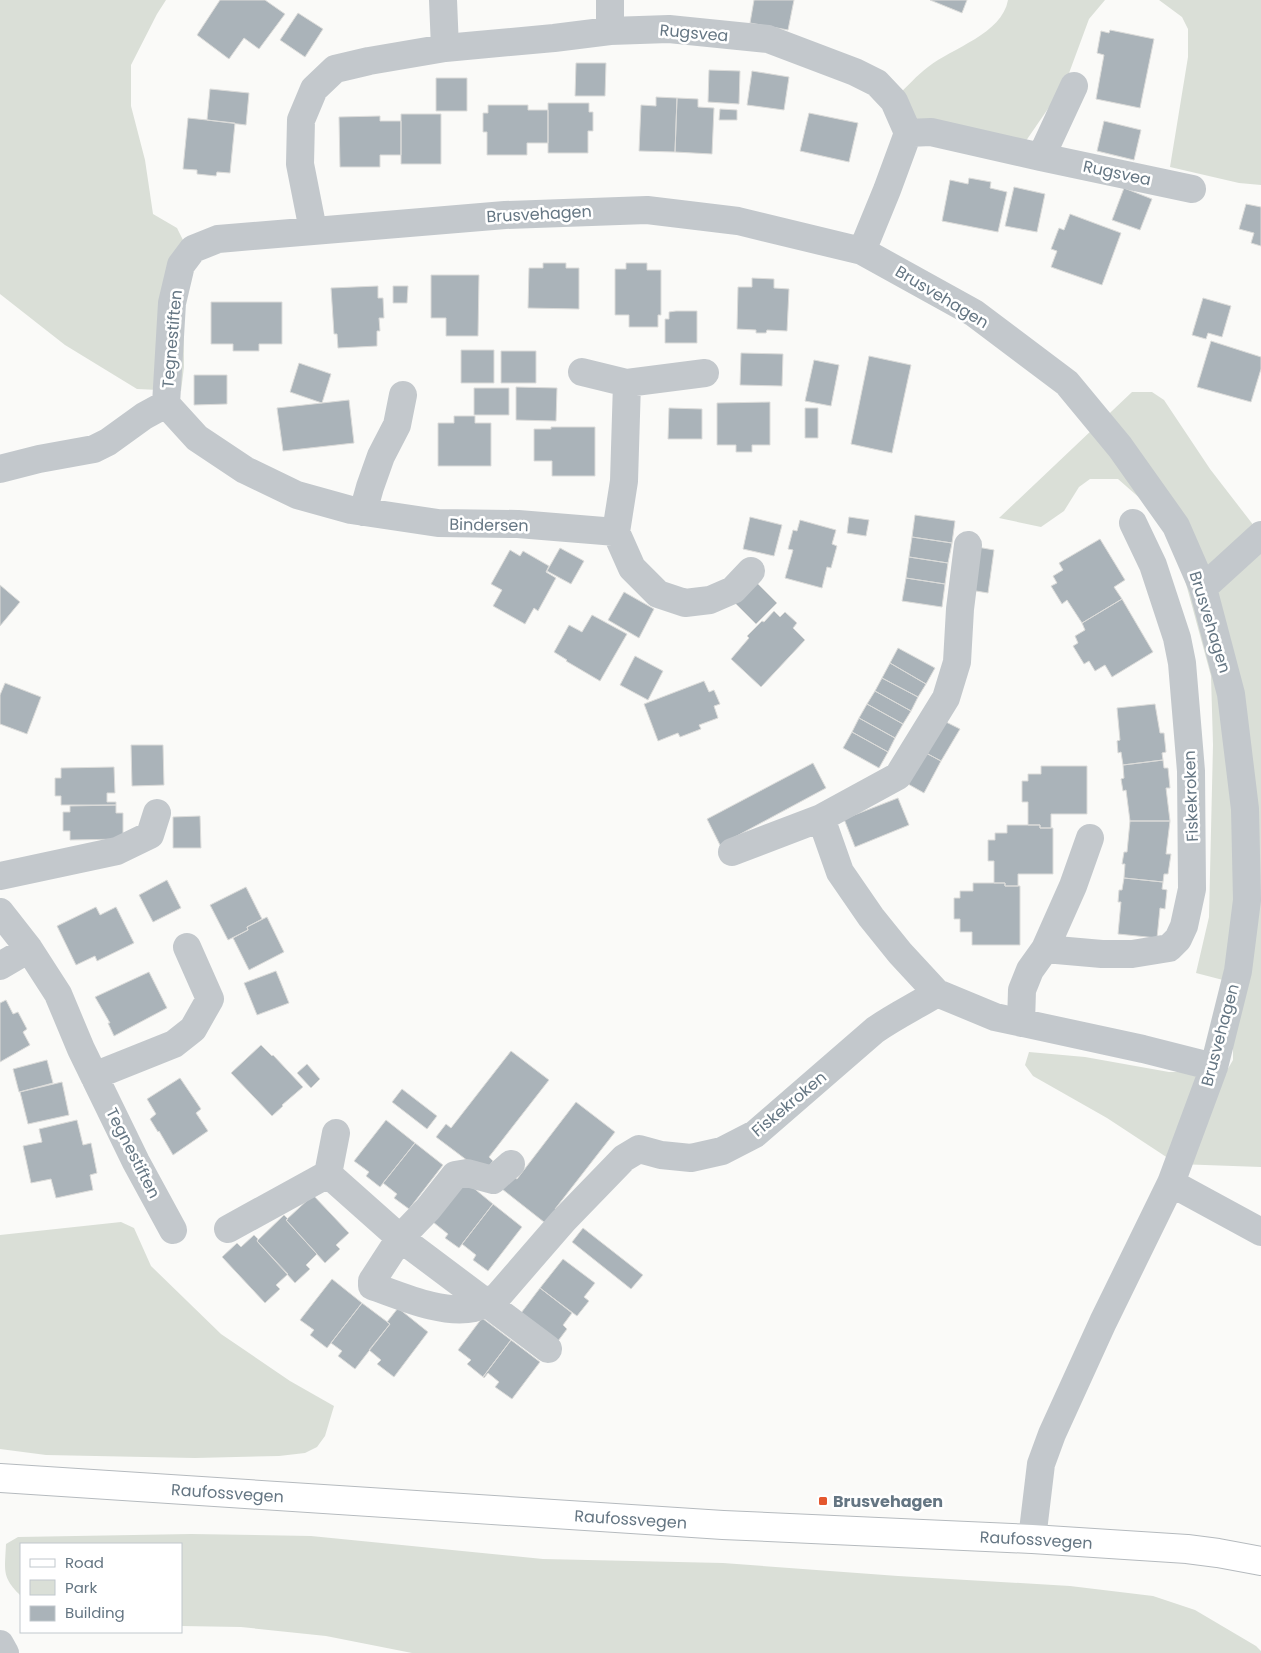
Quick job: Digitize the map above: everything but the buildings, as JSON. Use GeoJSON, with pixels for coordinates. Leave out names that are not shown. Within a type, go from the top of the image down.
{"type":"FeatureCollection","features":[{"type":"Feature","properties":{"kind":"main road","name":"Raufossvegen"},"geometry":{"type":"LineString","coordinates":[[0,1478],[723,1525],[1032,1539],[1218,1552],[1261,1561]]}},
{"type":"Feature","properties":{"kind":"street"},"geometry":{"type":"LineString","coordinates":[[444,0],[445,48]]}},
{"type":"Feature","properties":{"kind":"street"},"geometry":{"type":"LineString","coordinates":[[610,0],[610,31]]}},
{"type":"Feature","properties":{"kind":"street","name":"Rugsvea"},"geometry":{"type":"LineString","coordinates":[[313,230],[300,164],[301,120],[314,90],[335,69],[445,48],[610,31],[669,29],[768,39],[855,72],[877,83],[894,101],[908,133],[931,132],[1192,189]]}},
{"type":"Feature","properties":{"kind":"street"},"geometry":{"type":"LineString","coordinates":[[1041,157],[1074,86]]}},
{"type":"Feature","properties":{"kind":"street"},"geometry":{"type":"LineString","coordinates":[[862,251],[908,133]]}},
{"type":"Feature","properties":{"kind":"street","name":"Brusvehagen"},"geometry":{"type":"LineString","coordinates":[[313,230],[505,215],[647,210],[738,221],[862,251],[974,312],[1067,383],[1120,447],[1176,526],[1203,588],[1231,694],[1246,809],[1247,900],[1238,971],[1214,1067],[1171,1183],[1103,1322],[1052,1434],[1041,1464],[1032,1539]]}},
{"type":"Feature","properties":{"kind":"street","name":"Tegnestiften"},"geometry":{"type":"LineString","coordinates":[[0,469],[39,459],[94,449],[166,404],[172,303],[181,265],[193,249],[218,238],[313,230]]}},
{"type":"Feature","properties":{"kind":"street"},"geometry":{"type":"LineString","coordinates":[[582,372],[627,382],[705,373]]}},
{"type":"Feature","properties":{"kind":"street"},"geometry":{"type":"LineString","coordinates":[[627,382],[624,481],[616,532],[632,568],[658,594],[685,603],[710,600],[733,590],[751,571]]}},
{"type":"Feature","properties":{"kind":"street"},"geometry":{"type":"LineString","coordinates":[[363,512],[381,456],[397,425],[403,395]]}},
{"type":"Feature","properties":{"kind":"street","name":"Bindersen"},"geometry":{"type":"LineString","coordinates":[[166,404],[197,438],[245,470],[297,494],[363,512],[438,524],[518,524],[616,532]]}},
{"type":"Feature","properties":{"kind":"street","name":"Fiskekroken"},"geometry":{"type":"LineString","coordinates":[[1045,949],[1102,954],[1132,954],[1169,948],[1178,939],[1184,926],[1192,890],[1191,771],[1182,663],[1177,638],[1153,565],[1133,523]]}},
{"type":"Feature","properties":{"kind":"street"},"geometry":{"type":"LineString","coordinates":[[1203,588],[1261,535]]}},
{"type":"Feature","properties":{"kind":"street"},"geometry":{"type":"LineString","coordinates":[[732,852],[820,818],[898,776],[946,698],[957,662],[960,609],[968,545]]}},
{"type":"Feature","properties":{"kind":"street"},"geometry":{"type":"LineString","coordinates":[[0,876],[117,851],[150,835],[158,813]]}},
{"type":"Feature","properties":{"kind":"street"},"geometry":{"type":"LineString","coordinates":[[820,818],[840,872],[871,917],[900,953],[937,993],[995,1017],[1143,1049],[1214,1067]]}},
{"type":"Feature","properties":{"kind":"street"},"geometry":{"type":"LineString","coordinates":[[1021,1023],[1022,990],[1030,970],[1045,949],[1090,838]]}},
{"type":"Feature","properties":{"kind":"street","name":"Tegnestiften"},"geometry":{"type":"LineString","coordinates":[[0,912],[29,949],[58,994],[94,1076],[136,1162],[173,1230]]}},
{"type":"Feature","properties":{"kind":"street"},"geometry":{"type":"LineString","coordinates":[[94,1076],[174,1044],[193,1029],[210,1000],[187,947]]}},
{"type":"Feature","properties":{"kind":"street"},"geometry":{"type":"LineString","coordinates":[[0,966],[29,949]]}},
{"type":"Feature","properties":{"kind":"street","name":"Fiskekroken"},"geometry":{"type":"LineString","coordinates":[[486,1302],[498,1296],[563,1221],[624,1158],[639,1149],[661,1155],[691,1158],[722,1151],[755,1134],[874,1030],[895,1016],[918,1006],[937,993]]}},
{"type":"Feature","properties":{"kind":"street"},"geometry":{"type":"LineString","coordinates":[[328,1174],[336,1133]]}},
{"type":"Feature","properties":{"kind":"street"},"geometry":{"type":"LineString","coordinates":[[486,1302],[474,1308],[448,1309],[411,1300],[372,1286],[372,1281],[400,1238],[428,1209],[455,1175],[467,1173],[493,1180],[510,1164]]}},
{"type":"Feature","properties":{"kind":"street"},"geometry":{"type":"LineString","coordinates":[[228,1229],[328,1174]]}},
{"type":"Feature","properties":{"kind":"street"},"geometry":{"type":"LineString","coordinates":[[328,1174],[400,1238],[548,1349]]}},
{"type":"Feature","properties":{"kind":"street"},"geometry":{"type":"LineString","coordinates":[[1171,1183],[1261,1232]]}},
{"type":"Feature","properties":{"kind":"street"},"geometry":{"type":"LineString","coordinates":[[0,1644],[5,1653]]}},
{"type":"Feature","properties":{"kind":"green space"},"geometry":{"type":"Polygon","coordinates":[[[0,0],[166,0],[131,65],[131,106],[145,160],[153,214],[177,228],[183,240],[184,367],[181,391],[137,389],[65,345],[0,294],[0,0]]]}},
{"type":"Feature","properties":{"kind":"green space"},"geometry":{"type":"Polygon","coordinates":[[[1008,0],[1105,0],[1089,19],[1065,84],[1019,151],[904,135],[897,96],[928,67],[986,31],[1004,12],[1008,0]]]}},
{"type":"Feature","properties":{"kind":"green space"},"geometry":{"type":"Polygon","coordinates":[[[1159,0],[1261,0],[1261,185],[1239,183],[1170,167],[1188,57],[1188,29],[1182,17],[1159,0]]]}},
{"type":"Feature","properties":{"kind":"green space"},"geometry":{"type":"Polygon","coordinates":[[[1132,392],[1152,392],[1164,400],[1210,469],[1261,535],[1261,1167],[1177,1164],[1107,1118],[1033,1076],[1025,1065],[1029,1052],[1085,1057],[1169,1072],[1226,1072],[1233,1060],[1233,990],[1223,980],[1196,973],[1209,917],[1213,745],[1211,676],[1185,580],[1159,515],[1118,479],[1090,479],[1079,487],[1064,511],[1041,527],[999,518],[1132,392]]]}},
{"type":"Feature","properties":{"kind":"green space"},"geometry":{"type":"Polygon","coordinates":[[[121,1222],[134,1228],[151,1266],[221,1334],[290,1381],[334,1406],[325,1436],[317,1447],[305,1453],[279,1456],[195,1458],[46,1455],[0,1449],[0,1235],[121,1222]]]}},
{"type":"Feature","properties":{"kind":"green space"},"geometry":{"type":"Polygon","coordinates":[[[191,1534],[311,1536],[543,1559],[723,1563],[1070,1586],[1153,1596],[1195,1610],[1256,1646],[1261,1653],[412,1653],[326,1636],[241,1627],[182,1626],[182,1543],[20,1543],[20,1595],[7,1578],[5,1560],[6,1544],[18,1537],[191,1534]]]}},
{"type":"Feature","properties":{"kind":"place","name":"Brusvehagen"},"geometry":{"type":"Point","coordinates":[823,1501]}}]}
